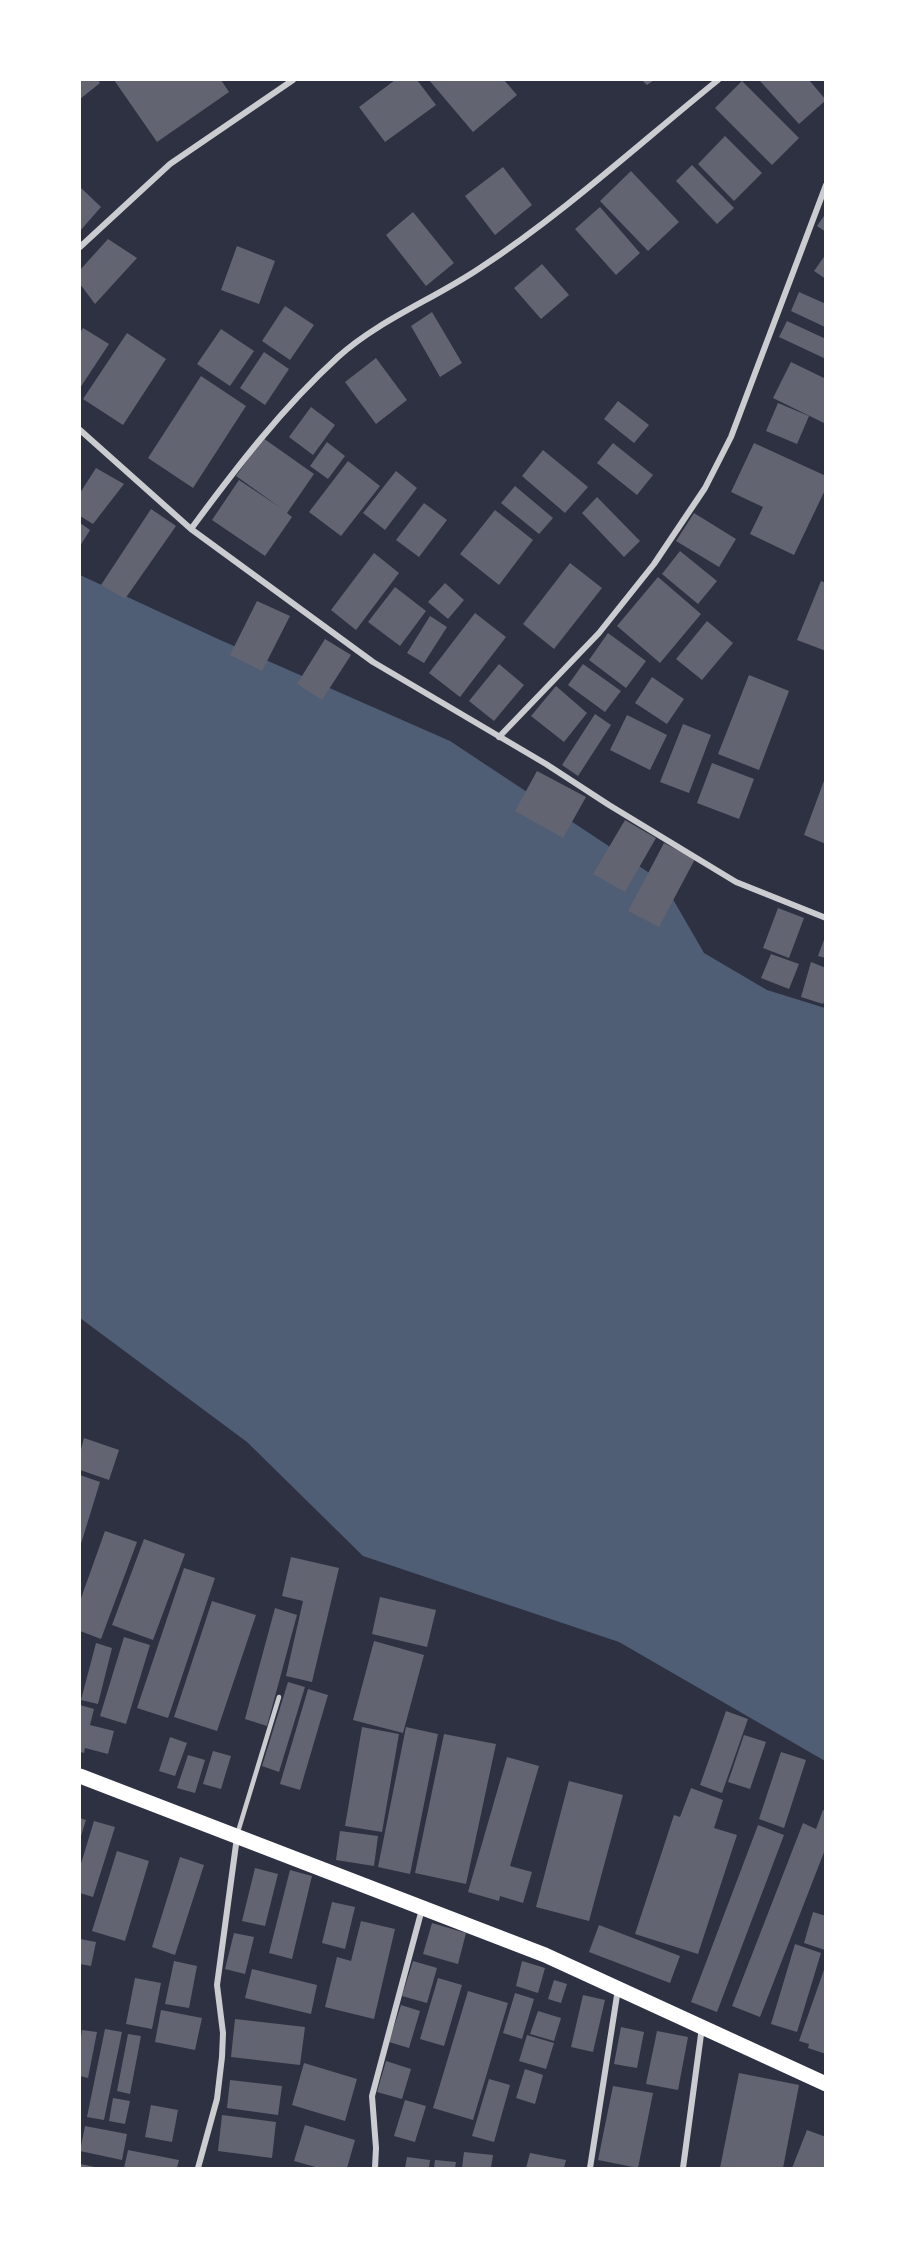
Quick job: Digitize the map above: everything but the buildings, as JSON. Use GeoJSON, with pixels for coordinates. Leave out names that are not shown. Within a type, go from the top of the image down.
{"type":"FeatureCollection","features":[{"type":"Feature","properties":{"kind":"main road"},"geometry":{"type":"LineString","coordinates":[[80,1776],[545,1955],[825,2084]]}},
{"type":"Feature","properties":{"kind":"street"},"geometry":{"type":"LineString","coordinates":[[80,248],[170,164],[294,80]]}},
{"type":"Feature","properties":{"kind":"street"},"geometry":{"type":"LineString","coordinates":[[191,529],[241,461],[299,395],[340,355],[383,324],[481,268],[562,207],[718,80]]}},
{"type":"Feature","properties":{"kind":"street"},"geometry":{"type":"LineString","coordinates":[[500,737],[599,633],[654,564],[705,488],[731,437],[825,185]]}},
{"type":"Feature","properties":{"kind":"street"},"geometry":{"type":"LineString","coordinates":[[80,430],[191,529],[373,662],[736,882],[825,918]]}},
{"type":"Feature","properties":{"kind":"street"},"geometry":{"type":"LineString","coordinates":[[198,2169],[217,2099],[222,2057],[223,2033],[217,1985],[237,1836]]}},
{"type":"Feature","properties":{"kind":"street"},"geometry":{"type":"LineString","coordinates":[[375,2169],[376,2148],[372,2096],[422,1908]]}},
{"type":"Feature","properties":{"kind":"street"},"geometry":{"type":"LineString","coordinates":[[590,2169],[618,1988]]}},
{"type":"Feature","properties":{"kind":"street"},"geometry":{"type":"LineString","coordinates":[[683,2169],[702,2027]]}},
{"type":"Feature","properties":{"kind":"lane"},"geometry":{"type":"LineString","coordinates":[[237,1836],[279,1697]]}},
{"type":"Feature","properties":{"kind":"water"},"geometry":{"type":"Polygon","coordinates":[[[80,575],[218,639],[450,741],[663,882],[704,953],[767,990],[825,1008],[825,1761],[619,1642],[363,1556],[247,1442],[80,1318],[80,575]]]}}]}
